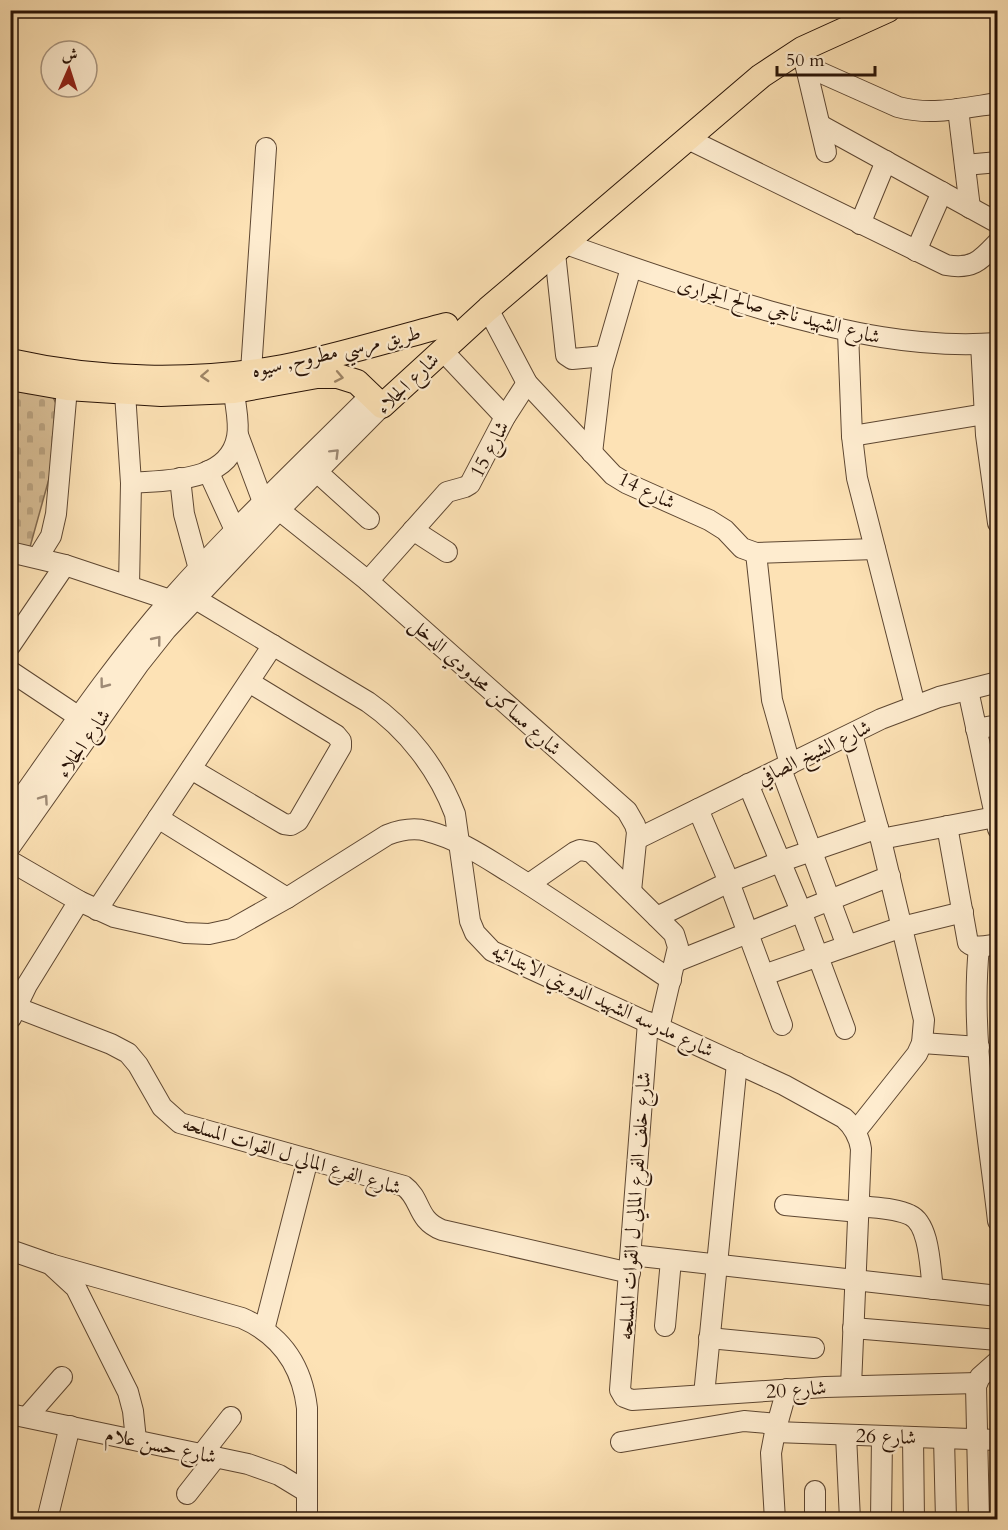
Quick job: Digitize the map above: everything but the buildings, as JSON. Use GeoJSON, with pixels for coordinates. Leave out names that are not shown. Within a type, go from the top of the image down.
{"type":"FeatureCollection","features":[{"type":"Feature","properties":{"kind":"main road","name":"شارع الجلاء"},"geometry":{"type":"LineString","coordinates":[[377,401],[446,325],[749,67],[787,40],[845,10]]}},
{"type":"Feature","properties":{"kind":"main road","name":"شارع الجلاء"},"geometry":{"type":"LineString","coordinates":[[377,401],[442,350],[686,138],[761,76],[804,57],[888,10]]}},
{"type":"Feature","properties":{"kind":"main road","name":"طريق مرسي مطروح, سيوه"},"geometry":{"type":"LineString","coordinates":[[10,361],[71,372],[116,376],[184,376],[251,371],[311,361],[446,325]]}},
{"type":"Feature","properties":{"kind":"main road","name":"طريق مرسي مطروح, سيوه"},"geometry":{"type":"LineString","coordinates":[[10,378],[67,388],[170,394],[234,391],[328,375],[357,382],[377,401]]}},
{"type":"Feature","properties":{"kind":"street"},"geometry":{"type":"LineString","coordinates":[[804,57],[898,106],[930,112],[998,103]]}},
{"type":"Feature","properties":{"kind":"street"},"geometry":{"type":"LineString","coordinates":[[804,57],[826,152]]}},
{"type":"Feature","properties":{"kind":"street"},"geometry":{"type":"LineString","coordinates":[[958,109],[970,208]]}},
{"type":"Feature","properties":{"kind":"street"},"geometry":{"type":"LineString","coordinates":[[820,125],[998,223]]}},
{"type":"Feature","properties":{"kind":"street"},"geometry":{"type":"LineString","coordinates":[[686,138],[946,265],[963,266],[980,261],[998,242]]}},
{"type":"Feature","properties":{"kind":"street"},"geometry":{"type":"LineString","coordinates":[[251,371],[266,148]]}},
{"type":"Feature","properties":{"kind":"street"},"geometry":{"type":"LineString","coordinates":[[860,224],[885,161]]}},
{"type":"Feature","properties":{"kind":"street"},"geometry":{"type":"LineString","coordinates":[[965,165],[998,162]]}},
{"type":"Feature","properties":{"kind":"street"},"geometry":{"type":"LineString","coordinates":[[916,251],[942,192]]}},
{"type":"Feature","properties":{"kind":"street"},"geometry":{"type":"LineString","coordinates":[[560,248],[566,355],[572,359],[605,356]]}},
{"type":"Feature","properties":{"kind":"street","name":"شارع الشهيد ناجي صالح الجرارى"},"geometry":{"type":"LineString","coordinates":[[560,248],[697,290],[848,332],[914,343],[989,344]]}},
{"type":"Feature","properties":{"kind":"street"},"geometry":{"type":"LineString","coordinates":[[592,453],[599,386],[605,356],[631,268]]}},
{"type":"Feature","properties":{"kind":"street","name":"شارع 14"},"geometry":{"type":"LineString","coordinates":[[488,309],[527,383],[619,480],[710,520],[725,530],[742,548],[756,553]]}},
{"type":"Feature","properties":{"kind":"street"},"geometry":{"type":"LineString","coordinates":[[848,332],[852,436],[857,478],[915,705]]}},
{"type":"Feature","properties":{"kind":"street"},"geometry":{"type":"LineString","coordinates":[[989,344],[985,414],[998,523]]}},
{"type":"Feature","properties":{"kind":"street"},"geometry":{"type":"LineString","coordinates":[[442,350],[505,417]]}},
{"type":"Feature","properties":{"kind":"street","name":"شارع 15"},"geometry":{"type":"LineString","coordinates":[[368,581],[447,492],[465,487],[470,483],[505,417],[527,383]]}},
{"type":"Feature","properties":{"kind":"street"},"geometry":{"type":"LineString","coordinates":[[38,557],[51,536],[56,514],[67,388]]}},
{"type":"Feature","properties":{"kind":"street"},"geometry":{"type":"LineString","coordinates":[[234,391],[238,435],[271,506]]}},
{"type":"Feature","properties":{"kind":"street"},"geometry":{"type":"LineString","coordinates":[[125,393],[131,483],[129,586]]}},
{"type":"Feature","properties":{"kind":"street","name":"شارع الجلاء"},"geometry":{"type":"LineString","coordinates":[[10,813],[127,653],[170,600],[235,530],[316,472],[377,401]]}},
{"type":"Feature","properties":{"kind":"street","name":"شارع الجلاء"},"geometry":{"type":"LineString","coordinates":[[10,847],[139,664],[271,506],[377,401]]}},
{"type":"Feature","properties":{"kind":"street"},"geometry":{"type":"LineString","coordinates":[[852,436],[985,414]]}},
{"type":"Feature","properties":{"kind":"street"},"geometry":{"type":"LineString","coordinates":[[131,483],[195,476],[208,471],[227,456],[238,435]]}},
{"type":"Feature","properties":{"kind":"street"},"geometry":{"type":"LineString","coordinates":[[208,471],[235,530]]}},
{"type":"Feature","properties":{"kind":"street"},"geometry":{"type":"LineString","coordinates":[[316,472],[369,519]]}},
{"type":"Feature","properties":{"kind":"street"},"geometry":{"type":"LineString","coordinates":[[180,478],[184,514],[199,569]]}},
{"type":"Feature","properties":{"kind":"street","name":"شارع مساكن محدودي الدخل"},"geometry":{"type":"LineString","coordinates":[[271,506],[368,581],[627,812],[635,825],[637,839],[631,891]]}},
{"type":"Feature","properties":{"kind":"street"},"geometry":{"type":"LineString","coordinates":[[414,530],[447,552]]}},
{"type":"Feature","properties":{"kind":"street"},"geometry":{"type":"LineString","coordinates":[[847,946],[812,851],[785,767],[772,700],[756,553],[875,549]]}},
{"type":"Feature","properties":{"kind":"street"},"geometry":{"type":"LineString","coordinates":[[10,552],[65,565],[170,600]]}},
{"type":"Feature","properties":{"kind":"street"},"geometry":{"type":"LineString","coordinates":[[10,646],[65,565]]}},
{"type":"Feature","properties":{"kind":"street","name":"شارع مدرسه الشهيد الدويني الابتدائيه"},"geometry":{"type":"LineString","coordinates":[[194,598],[368,702],[405,732],[424,757],[451,802],[458,826],[468,915],[475,933],[492,951],[784,1085],[844,1118],[856,1131]]}},
{"type":"Feature","properties":{"kind":"street"},"geometry":{"type":"LineString","coordinates":[[97,910],[273,645]]}},
{"type":"Feature","properties":{"kind":"street"},"geometry":{"type":"LineString","coordinates":[[10,671],[79,717]]}},
{"type":"Feature","properties":{"kind":"street"},"geometry":{"type":"LineString","coordinates":[[191,769],[284,824],[291,825],[298,821],[341,747],[340,741],[336,735],[249,682]]}},
{"type":"Feature","properties":{"kind":"street","name":"شارع الشيخ الصافي"},"geometry":{"type":"LineString","coordinates":[[637,839],[915,705],[968,690],[997,686]]}},
{"type":"Feature","properties":{"kind":"street"},"geometry":{"type":"LineString","coordinates":[[657,917],[729,882],[812,851],[880,833],[996,823],[968,690]]}},
{"type":"Feature","properties":{"kind":"street"},"geometry":{"type":"LineString","coordinates":[[976,729],[998,725]]}},
{"type":"Feature","properties":{"kind":"street"},"geometry":{"type":"LineString","coordinates":[[851,1386],[861,1149],[856,1131],[917,1054],[922,1043],[924,1020],[880,833],[852,734]]}},
{"type":"Feature","properties":{"kind":"street"},"geometry":{"type":"LineString","coordinates":[[748,784],[782,861],[845,1029]]}},
{"type":"Feature","properties":{"kind":"street"},"geometry":{"type":"LineString","coordinates":[[698,809],[729,882],[782,1025]]}},
{"type":"Feature","properties":{"kind":"street"},"geometry":{"type":"LineString","coordinates":[[158,818],[287,898]]}},
{"type":"Feature","properties":{"kind":"street"},"geometry":{"type":"LineString","coordinates":[[947,826],[968,943],[988,945],[976,997],[979,1047],[998,1221]]}},
{"type":"Feature","properties":{"kind":"street"},"geometry":{"type":"LineString","coordinates":[[10,861],[79,901],[114,917],[185,933],[209,934],[232,929],[287,898],[379,840],[398,831],[412,829],[426,831],[460,842],[673,971],[748,932],[890,876]]}},
{"type":"Feature","properties":{"kind":"street","name":"شارع خلف الفرع المالي ل القوات المسلحه"},"geometry":{"type":"LineString","coordinates":[[529,884],[575,852],[586,850],[591,852],[677,938],[678,947],[673,971],[654,1025],[620,1390]]}},
{"type":"Feature","properties":{"kind":"street"},"geometry":{"type":"LineString","coordinates":[[12,1010],[79,901]]}},
{"type":"Feature","properties":{"kind":"street"},"geometry":{"type":"LineString","coordinates":[[764,975],[902,927],[963,912]]}},
{"type":"Feature","properties":{"kind":"street","name":"شارع الفرع المالي ل القوات المسلحه"},"geometry":{"type":"LineString","coordinates":[[12,1010],[111,1044],[128,1053],[138,1065],[162,1107],[180,1123],[404,1186],[409,1190],[423,1217],[434,1227],[442,1230],[630,1264],[671,1260],[998,1296]]}},
{"type":"Feature","properties":{"kind":"street"},"geometry":{"type":"LineString","coordinates":[[922,1043],[979,1047]]}},
{"type":"Feature","properties":{"kind":"street"},"geometry":{"type":"LineString","coordinates":[[704,1395],[737,1063]]}},
{"type":"Feature","properties":{"kind":"street"},"geometry":{"type":"LineString","coordinates":[[264,1330],[308,1160]]}},
{"type":"Feature","properties":{"kind":"street"},"geometry":{"type":"LineString","coordinates":[[785,1205],[908,1214],[919,1222],[925,1234],[933,1289]]}},
{"type":"Feature","properties":{"kind":"street"},"geometry":{"type":"LineString","coordinates":[[10,1250],[50,1264],[242,1318],[264,1330],[286,1351],[302,1378],[306,1393],[308,1408],[307,1520]]}},
{"type":"Feature","properties":{"kind":"street"},"geometry":{"type":"LineString","coordinates":[[665,1326],[671,1260]]}},
{"type":"Feature","properties":{"kind":"street"},"geometry":{"type":"LineString","coordinates":[[50,1264],[76,1288],[88,1309],[128,1392],[133,1411],[136,1440]]}},
{"type":"Feature","properties":{"kind":"street"},"geometry":{"type":"LineString","coordinates":[[853,1328],[998,1340]]}},
{"type":"Feature","properties":{"kind":"street"},"geometry":{"type":"LineString","coordinates":[[709,1338],[814,1348]]}},
{"type":"Feature","properties":{"kind":"street"},"geometry":{"type":"LineString","coordinates":[[980,1520],[988,1440],[977,1383],[980,1377],[998,1361]]}},
{"type":"Feature","properties":{"kind":"street"},"geometry":{"type":"LineString","coordinates":[[19,1416],[62,1377]]}},
{"type":"Feature","properties":{"kind":"street","name":"شارع 20"},"geometry":{"type":"LineString","coordinates":[[620,1390],[624,1397],[632,1400],[787,1389],[977,1383]]}},
{"type":"Feature","properties":{"kind":"street"},"geometry":{"type":"LineString","coordinates":[[775,1520],[771,1464],[776,1428],[787,1389]]}},
{"type":"Feature","properties":{"kind":"street","name":"شارع حسن علام"},"geometry":{"type":"LineString","coordinates":[[19,1416],[209,1455],[263,1469],[294,1483],[307,1492]]}},
{"type":"Feature","properties":{"kind":"street"},"geometry":{"type":"LineString","coordinates":[[187,1494],[231,1417]]}},
{"type":"Feature","properties":{"kind":"street","name":"شارع 26"},"geometry":{"type":"LineString","coordinates":[[621,1442],[744,1421],[776,1428],[846,1435],[988,1440]]}},
{"type":"Feature","properties":{"kind":"street"},"geometry":{"type":"LineString","coordinates":[[47,1520],[70,1426]]}},
{"type":"Feature","properties":{"kind":"street"},"geometry":{"type":"LineString","coordinates":[[846,1435],[850,1520]]}},
{"type":"Feature","properties":{"kind":"street"},"geometry":{"type":"LineString","coordinates":[[881,1520],[882,1436]]}},
{"type":"Feature","properties":{"kind":"street"},"geometry":{"type":"LineString","coordinates":[[913,1437],[914,1520]]}},
{"type":"Feature","properties":{"kind":"street"},"geometry":{"type":"LineString","coordinates":[[944,1438],[946,1520]]}},
{"type":"Feature","properties":{"kind":"street"},"geometry":{"type":"LineString","coordinates":[[814,1491],[815,1520]]}},
{"type":"Feature","properties":{"kind":"green space"},"geometry":{"type":"Polygon","coordinates":[[[10,388],[52,395],[59,410],[52,468],[30,547],[11,544],[10,388]]]}}]}
